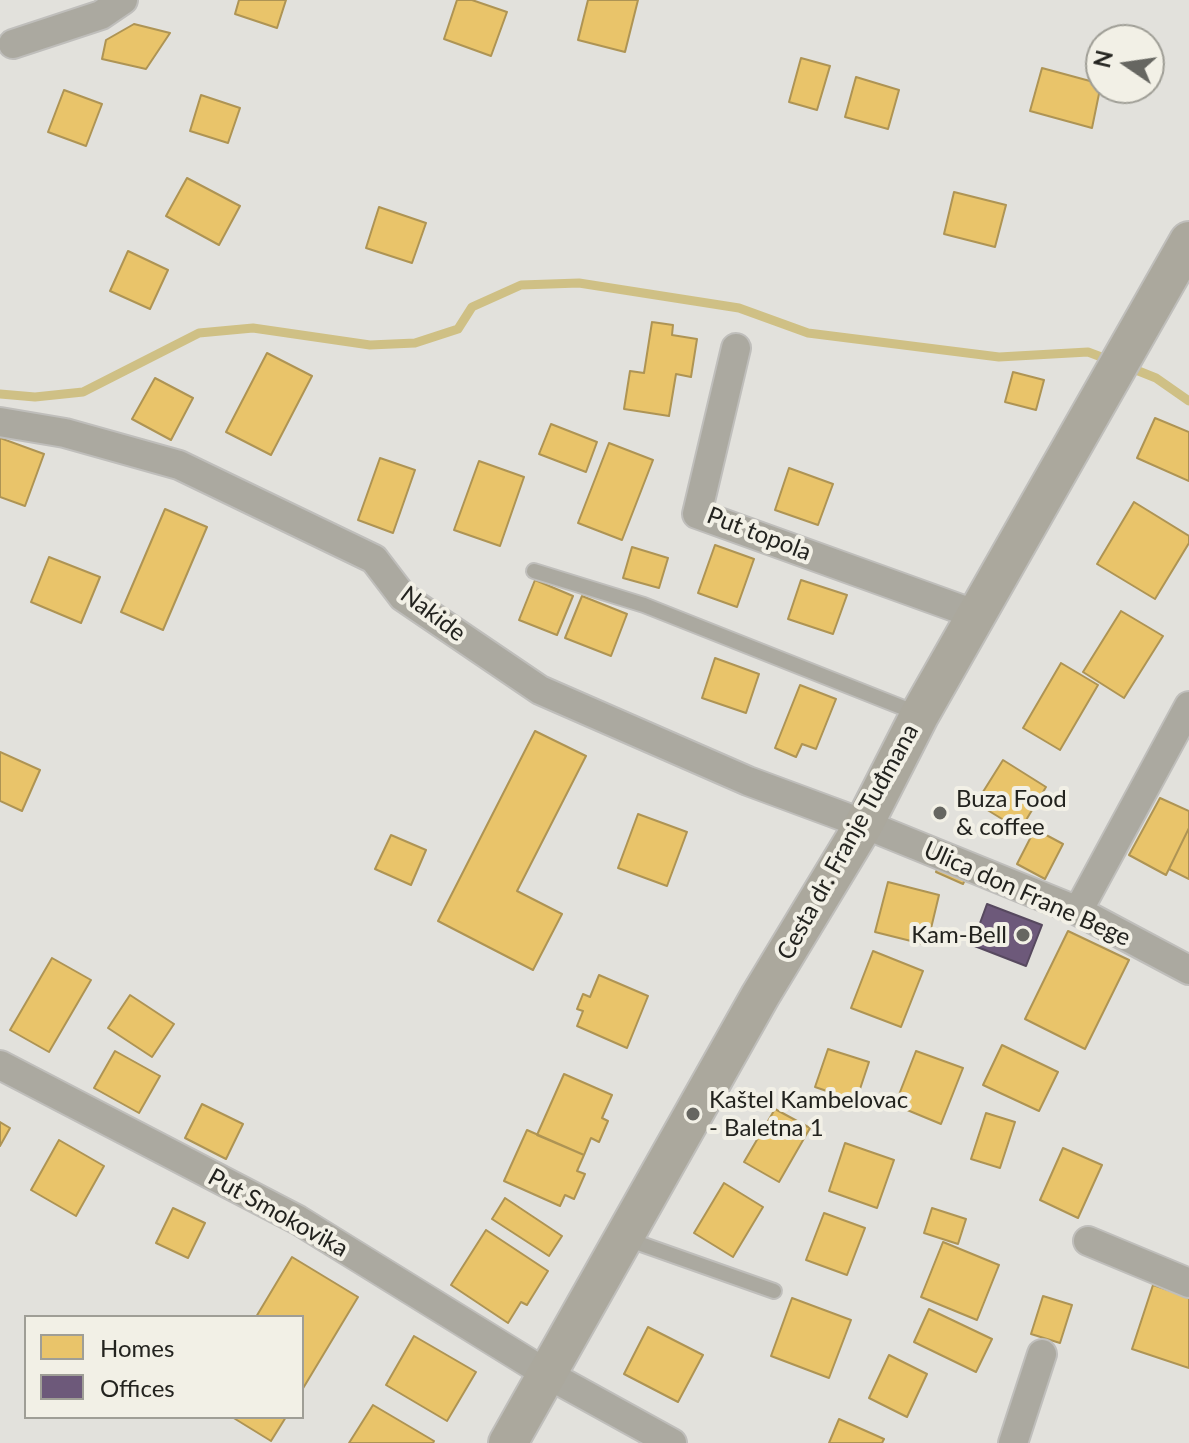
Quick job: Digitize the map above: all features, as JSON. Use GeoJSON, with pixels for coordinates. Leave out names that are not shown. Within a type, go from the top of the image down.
{"type":"FeatureCollection","features":[{"type":"Feature","properties":{"kind":"main road","name":"Cesta dr. Franje Tuđmana"},"geometry":{"type":"LineString","coordinates":[[508,1443],[760,996],[864,824],[920,714],[1189,241]]}},
{"type":"Feature","properties":{"kind":"street"},"geometry":{"type":"LineString","coordinates":[[13,44],[101,15],[123,0]]}},
{"type":"Feature","properties":{"kind":"street","name":"Put topola"},"geometry":{"type":"LineString","coordinates":[[736,348],[697,514],[977,615]]}},
{"type":"Feature","properties":{"kind":"street","name":"Nakide"},"geometry":{"type":"LineString","coordinates":[[0,422],[65,433],[179,465],[374,559],[403,597],[540,690],[748,781],[864,824]]}},
{"type":"Feature","properties":{"kind":"street"},"geometry":{"type":"LineString","coordinates":[[1078,911],[1189,706]]}},
{"type":"Feature","properties":{"kind":"street","name":"Ulica don Frane Bege"},"geometry":{"type":"LineString","coordinates":[[864,824],[1078,911],[1189,970]]}},
{"type":"Feature","properties":{"kind":"street","name":"Put Smokovika"},"geometry":{"type":"LineString","coordinates":[[0,1065],[298,1220],[547,1374],[672,1443]]}},
{"type":"Feature","properties":{"kind":"street"},"geometry":{"type":"LineString","coordinates":[[1088,1241],[1189,1283]]}},
{"type":"Feature","properties":{"kind":"street"},"geometry":{"type":"LineString","coordinates":[[1013,1443],[1042,1354]]}},
{"type":"Feature","properties":{"kind":"lane"},"geometry":{"type":"LineString","coordinates":[[534,571],[644,605],[920,714]]}},
{"type":"Feature","properties":{"kind":"lane"},"geometry":{"type":"LineString","coordinates":[[624,1238],[774,1291]]}},
{"type":"Feature","properties":{"kind":"building: Homes"},"geometry":{"type":"Polygon","coordinates":[[[239,0],[286,0],[277,28],[235,14],[239,0]]]}},
{"type":"Feature","properties":{"kind":"building: Homes"},"geometry":{"type":"Polygon","coordinates":[[[457,0],[472,0],[507,12],[491,56],[444,39],[457,0]]]}},
{"type":"Feature","properties":{"kind":"building: Homes"},"geometry":{"type":"Polygon","coordinates":[[[588,0],[638,0],[625,52],[578,40],[588,0]]]}},
{"type":"Feature","properties":{"kind":"building: Homes"},"geometry":{"type":"Polygon","coordinates":[[[134,24],[170,33],[146,69],[102,59],[106,40],[134,24]]]}},
{"type":"Feature","properties":{"kind":"building: Homes"},"geometry":{"type":"Polygon","coordinates":[[[801,58],[830,66],[817,110],[789,102],[801,58]]]}},
{"type":"Feature","properties":{"kind":"building: Homes"},"geometry":{"type":"Polygon","coordinates":[[[1042,68],[1085,80],[1085,104],[1097,104],[1092,128],[1030,111],[1042,68]]]}},
{"type":"Feature","properties":{"kind":"building: Homes"},"geometry":{"type":"Polygon","coordinates":[[[856,77],[899,90],[888,129],[845,117],[856,77]]]}},
{"type":"Feature","properties":{"kind":"building: Homes"},"geometry":{"type":"Polygon","coordinates":[[[64,90],[102,104],[86,146],[48,132],[64,90]]]}},
{"type":"Feature","properties":{"kind":"building: Homes"},"geometry":{"type":"Polygon","coordinates":[[[201,95],[240,108],[228,143],[190,131],[201,95]]]}},
{"type":"Feature","properties":{"kind":"building: Homes"},"geometry":{"type":"Polygon","coordinates":[[[187,178],[240,206],[219,245],[166,216],[187,178]]]}},
{"type":"Feature","properties":{"kind":"building: Homes"},"geometry":{"type":"Polygon","coordinates":[[[954,192],[1006,205],[995,247],[944,234],[954,192]]]}},
{"type":"Feature","properties":{"kind":"building: Homes"},"geometry":{"type":"Polygon","coordinates":[[[379,207],[426,223],[412,263],[366,248],[379,207]]]}},
{"type":"Feature","properties":{"kind":"building: Homes"},"geometry":{"type":"Polygon","coordinates":[[[128,251],[168,270],[150,309],[110,291],[128,251]]]}},
{"type":"Feature","properties":{"kind":"building: Homes"},"geometry":{"type":"Polygon","coordinates":[[[652,322],[673,325],[672,335],[697,339],[691,377],[676,374],[669,416],[624,409],[630,371],[644,373],[652,322]]]}},
{"type":"Feature","properties":{"kind":"building: Homes"},"geometry":{"type":"Polygon","coordinates":[[[267,353],[312,376],[271,455],[226,432],[267,353]]]}},
{"type":"Feature","properties":{"kind":"building: Homes"},"geometry":{"type":"Polygon","coordinates":[[[1013,372],[1044,380],[1036,410],[1005,402],[1013,372]]]}},
{"type":"Feature","properties":{"kind":"building: Homes"},"geometry":{"type":"Polygon","coordinates":[[[155,378],[193,398],[171,440],[132,419],[155,378]]]}},
{"type":"Feature","properties":{"kind":"building: Homes"},"geometry":{"type":"Polygon","coordinates":[[[1155,418],[1189,432],[1189,481],[1137,458],[1155,418]]]}},
{"type":"Feature","properties":{"kind":"building: Homes"},"geometry":{"type":"Polygon","coordinates":[[[551,424],[597,442],[586,472],[539,454],[551,424]]]}},
{"type":"Feature","properties":{"kind":"building: Homes"},"geometry":{"type":"Polygon","coordinates":[[[0,438],[44,454],[25,506],[0,497],[0,438]]]}},
{"type":"Feature","properties":{"kind":"building: Homes"},"geometry":{"type":"Polygon","coordinates":[[[609,443],[653,460],[622,540],[578,523],[609,443]]]}},
{"type":"Feature","properties":{"kind":"building: Homes"},"geometry":{"type":"Polygon","coordinates":[[[380,458],[415,470],[393,533],[358,520],[380,458]]]}},
{"type":"Feature","properties":{"kind":"building: Homes"},"geometry":{"type":"Polygon","coordinates":[[[479,461],[524,477],[500,546],[454,530],[479,461]]]}},
{"type":"Feature","properties":{"kind":"building: Homes"},"geometry":{"type":"Polygon","coordinates":[[[789,468],[833,484],[818,525],[775,510],[789,468]]]}},
{"type":"Feature","properties":{"kind":"building: Homes"},"geometry":{"type":"Polygon","coordinates":[[[1134,502],[1189,536],[1189,543],[1155,599],[1097,564],[1134,502]]]}},
{"type":"Feature","properties":{"kind":"building: Homes"},"geometry":{"type":"Polygon","coordinates":[[[165,509],[207,527],[163,630],[121,612],[165,509]]]}},
{"type":"Feature","properties":{"kind":"building: Homes"},"geometry":{"type":"Polygon","coordinates":[[[715,545],[754,559],[737,607],[698,593],[715,545]]]}},
{"type":"Feature","properties":{"kind":"building: Homes"},"geometry":{"type":"Polygon","coordinates":[[[632,547],[668,558],[659,588],[623,578],[632,547]]]}},
{"type":"Feature","properties":{"kind":"building: Homes"},"geometry":{"type":"Polygon","coordinates":[[[49,557],[100,577],[81,623],[31,602],[49,557]]]}},
{"type":"Feature","properties":{"kind":"building: Homes"},"geometry":{"type":"Polygon","coordinates":[[[535,580],[573,596],[557,635],[519,620],[535,580]]]}},
{"type":"Feature","properties":{"kind":"building: Homes"},"geometry":{"type":"Polygon","coordinates":[[[801,580],[847,595],[833,634],[788,619],[801,580]]]}},
{"type":"Feature","properties":{"kind":"building: Homes"},"geometry":{"type":"Polygon","coordinates":[[[582,596],[627,614],[611,656],[565,638],[582,596]]]}},
{"type":"Feature","properties":{"kind":"building: Homes"},"geometry":{"type":"Polygon","coordinates":[[[1121,611],[1163,636],[1124,698],[1083,672],[1121,611]]]}},
{"type":"Feature","properties":{"kind":"building: Homes"},"geometry":{"type":"Polygon","coordinates":[[[715,658],[759,674],[746,713],[702,698],[715,658]]]}},
{"type":"Feature","properties":{"kind":"building: Homes"},"geometry":{"type":"Polygon","coordinates":[[[1061,663],[1098,685],[1060,750],[1023,728],[1061,663]]]}},
{"type":"Feature","properties":{"kind":"building: Homes"},"geometry":{"type":"Polygon","coordinates":[[[800,685],[836,699],[816,749],[802,744],[796,757],[775,748],[800,685]]]}},
{"type":"Feature","properties":{"kind":"building: Homes"},"geometry":{"type":"Polygon","coordinates":[[[535,731],[586,756],[517,891],[562,914],[533,970],[438,921],[535,731]]]}},
{"type":"Feature","properties":{"kind":"building: Homes"},"geometry":{"type":"Polygon","coordinates":[[[0,752],[40,770],[22,811],[0,801],[0,752]]]}},
{"type":"Feature","properties":{"kind":"building: Homes"},"geometry":{"type":"Polygon","coordinates":[[[1003,760],[1046,787],[1020,830],[976,803],[1003,760]]]}},
{"type":"Feature","properties":{"kind":"building: Homes"},"geometry":{"type":"Polygon","coordinates":[[[1160,798],[1189,811],[1189,828],[1166,875],[1129,855],[1160,798]]]}},
{"type":"Feature","properties":{"kind":"building: Homes"},"geometry":{"type":"Polygon","coordinates":[[[638,814],[687,832],[667,886],[618,868],[638,814]]]}},
{"type":"Feature","properties":{"kind":"building: Homes"},"geometry":{"type":"Polygon","coordinates":[[[1189,828],[1189,879],[1169,869],[1189,828]]]}},
{"type":"Feature","properties":{"kind":"building: Homes"},"geometry":{"type":"Polygon","coordinates":[[[1035,829],[1063,844],[1045,879],[1017,864],[1035,829]]]}},
{"type":"Feature","properties":{"kind":"building: Homes"},"geometry":{"type":"Polygon","coordinates":[[[391,835],[426,850],[411,885],[375,869],[391,835]]]}},
{"type":"Feature","properties":{"kind":"building: Homes"},"geometry":{"type":"Polygon","coordinates":[[[943,856],[970,868],[963,884],[936,872],[943,856]]]}},
{"type":"Feature","properties":{"kind":"building: Homes"},"geometry":{"type":"Polygon","coordinates":[[[888,882],[939,895],[927,945],[875,932],[888,882]]]}},
{"type":"Feature","properties":{"kind":"building: Homes"},"geometry":{"type":"Polygon","coordinates":[[[1068,931],[1129,960],[1085,1049],[1025,1019],[1068,931]]]}},
{"type":"Feature","properties":{"kind":"building: Homes"},"geometry":{"type":"Polygon","coordinates":[[[873,951],[923,971],[901,1027],[851,1008],[873,951]]]}},
{"type":"Feature","properties":{"kind":"building: Homes"},"geometry":{"type":"Polygon","coordinates":[[[52,958],[91,980],[49,1052],[10,1030],[52,958]]]}},
{"type":"Feature","properties":{"kind":"building: Homes"},"geometry":{"type":"Polygon","coordinates":[[[599,975],[648,996],[627,1048],[577,1026],[583,1011],[577,1009],[583,994],[590,997],[599,975]]]}},
{"type":"Feature","properties":{"kind":"building: Homes"},"geometry":{"type":"Polygon","coordinates":[[[130,995],[174,1024],[152,1057],[108,1028],[130,995]]]}},
{"type":"Feature","properties":{"kind":"building: Homes"},"geometry":{"type":"Polygon","coordinates":[[[1002,1045],[1058,1072],[1039,1111],[983,1085],[1002,1045]]]}},
{"type":"Feature","properties":{"kind":"building: Homes"},"geometry":{"type":"Polygon","coordinates":[[[828,1049],[869,1062],[856,1101],[815,1087],[828,1049]]]}},
{"type":"Feature","properties":{"kind":"building: Homes"},"geometry":{"type":"Polygon","coordinates":[[[115,1051],[160,1076],[139,1113],[94,1088],[115,1051]]]}},
{"type":"Feature","properties":{"kind":"building: Homes"},"geometry":{"type":"Polygon","coordinates":[[[916,1051],[963,1068],[941,1124],[895,1105],[916,1051]]]}},
{"type":"Feature","properties":{"kind":"building: Homes"},"geometry":{"type":"Polygon","coordinates":[[[564,1074],[612,1095],[602,1118],[608,1121],[599,1142],[591,1138],[584,1155],[537,1135],[564,1074]]]}},
{"type":"Feature","properties":{"kind":"building: Homes"},"geometry":{"type":"Polygon","coordinates":[[[202,1104],[243,1124],[226,1159],[185,1138],[202,1104]]]}},
{"type":"Feature","properties":{"kind":"building: Homes"},"geometry":{"type":"Polygon","coordinates":[[[775,1109],[810,1128],[779,1182],[744,1162],[775,1109]]]}},
{"type":"Feature","properties":{"kind":"building: Homes"},"geometry":{"type":"Polygon","coordinates":[[[986,1113],[1015,1122],[1000,1168],[971,1159],[986,1113]]]}},
{"type":"Feature","properties":{"kind":"building: Homes"},"geometry":{"type":"Polygon","coordinates":[[[0,1122],[10,1128],[0,1146],[0,1122]]]}},
{"type":"Feature","properties":{"kind":"building: Homes"},"geometry":{"type":"Polygon","coordinates":[[[527,1130],[584,1155],[577,1171],[585,1174],[574,1199],[565,1195],[560,1206],[504,1181],[527,1130]]]}},
{"type":"Feature","properties":{"kind":"building: Homes"},"geometry":{"type":"Polygon","coordinates":[[[59,1140],[104,1166],[76,1216],[31,1190],[59,1140]]]}},
{"type":"Feature","properties":{"kind":"building: Homes"},"geometry":{"type":"Polygon","coordinates":[[[845,1143],[894,1160],[877,1208],[829,1191],[845,1143]]]}},
{"type":"Feature","properties":{"kind":"building: Homes"},"geometry":{"type":"Polygon","coordinates":[[[1063,1148],[1102,1165],[1078,1218],[1040,1200],[1063,1148]]]}},
{"type":"Feature","properties":{"kind":"building: Homes"},"geometry":{"type":"Polygon","coordinates":[[[724,1183],[763,1207],[733,1257],[694,1233],[724,1183]]]}},
{"type":"Feature","properties":{"kind":"building: Homes"},"geometry":{"type":"Polygon","coordinates":[[[505,1198],[562,1236],[549,1256],[492,1219],[505,1198]]]}},
{"type":"Feature","properties":{"kind":"building: Homes"},"geometry":{"type":"Polygon","coordinates":[[[173,1208],[205,1223],[188,1258],[156,1243],[173,1208]]]}},
{"type":"Feature","properties":{"kind":"building: Homes"},"geometry":{"type":"Polygon","coordinates":[[[932,1208],[966,1219],[958,1244],[924,1233],[932,1208]]]}},
{"type":"Feature","properties":{"kind":"building: Homes"},"geometry":{"type":"Polygon","coordinates":[[[824,1213],[865,1228],[847,1275],[806,1260],[824,1213]]]}},
{"type":"Feature","properties":{"kind":"building: Homes"},"geometry":{"type":"Polygon","coordinates":[[[486,1230],[548,1271],[527,1305],[521,1302],[508,1323],[451,1285],[486,1230]]]}},
{"type":"Feature","properties":{"kind":"building: Homes"},"geometry":{"type":"Polygon","coordinates":[[[943,1242],[999,1265],[977,1320],[921,1297],[943,1242]]]}},
{"type":"Feature","properties":{"kind":"building: Homes"},"geometry":{"type":"Polygon","coordinates":[[[292,1257],[358,1297],[304,1387],[304,1315],[257,1315],[292,1257]]]}},
{"type":"Feature","properties":{"kind":"building: Homes"},"geometry":{"type":"Polygon","coordinates":[[[1153,1285],[1189,1297],[1189,1368],[1132,1349],[1153,1285]]]}},
{"type":"Feature","properties":{"kind":"building: Homes"},"geometry":{"type":"Polygon","coordinates":[[[1043,1296],[1072,1305],[1060,1343],[1031,1334],[1043,1296]]]}},
{"type":"Feature","properties":{"kind":"building: Homes"},"geometry":{"type":"Polygon","coordinates":[[[792,1298],[851,1320],[829,1378],[771,1356],[792,1298]]]}},
{"type":"Feature","properties":{"kind":"building: Homes"},"geometry":{"type":"Polygon","coordinates":[[[929,1309],[992,1339],[976,1372],[914,1342],[929,1309]]]}},
{"type":"Feature","properties":{"kind":"building: Homes"},"geometry":{"type":"Polygon","coordinates":[[[648,1327],[703,1355],[678,1402],[624,1374],[648,1327]]]}},
{"type":"Feature","properties":{"kind":"building: Homes"},"geometry":{"type":"Polygon","coordinates":[[[414,1336],[476,1372],[447,1421],[386,1385],[414,1336]]]}},
{"type":"Feature","properties":{"kind":"building: Homes"},"geometry":{"type":"Polygon","coordinates":[[[889,1355],[927,1374],[907,1417],[869,1398],[889,1355]]]}},
{"type":"Feature","properties":{"kind":"building: Homes"},"geometry":{"type":"Polygon","coordinates":[[[373,1405],[434,1441],[433,1443],[349,1443],[373,1405]]]}},
{"type":"Feature","properties":{"kind":"building: Homes"},"geometry":{"type":"Polygon","coordinates":[[[235,1419],[285,1419],[271,1441],[235,1419]]]}},
{"type":"Feature","properties":{"kind":"building: Homes"},"geometry":{"type":"Polygon","coordinates":[[[839,1419],[884,1439],[882,1443],[829,1443],[839,1419]]]}},
{"type":"Feature","properties":{"kind":"building: Offices"},"geometry":{"type":"Polygon","coordinates":[[[987,904],[1042,925],[1026,966],[972,945],[987,904]]]}},
{"type":"Feature","properties":{"kind":"waterway"},"geometry":{"type":"LineString","coordinates":[[0,394],[35,397],[83,392],[199,333],[253,328],[370,345],[415,343],[458,329],[472,307],[521,285],[579,283],[739,308],[808,333],[999,357],[1088,352],[1112,361]]}},
{"type":"Feature","properties":{"kind":"waterway"},"geometry":{"type":"LineString","coordinates":[[1126,366],[1156,378],[1189,401]]}},
{"type":"Feature","properties":{"kind":"place","name":"Buza Food & coffee"},"geometry":{"type":"Point","coordinates":[940,813]}},
{"type":"Feature","properties":{"kind":"place","name":"Kam-Bell"},"geometry":{"type":"Point","coordinates":[1023,935]}},
{"type":"Feature","properties":{"kind":"place","name":"Kaštel Kambelovac - Baletna 1"},"geometry":{"type":"Point","coordinates":[693,1114]}}]}
